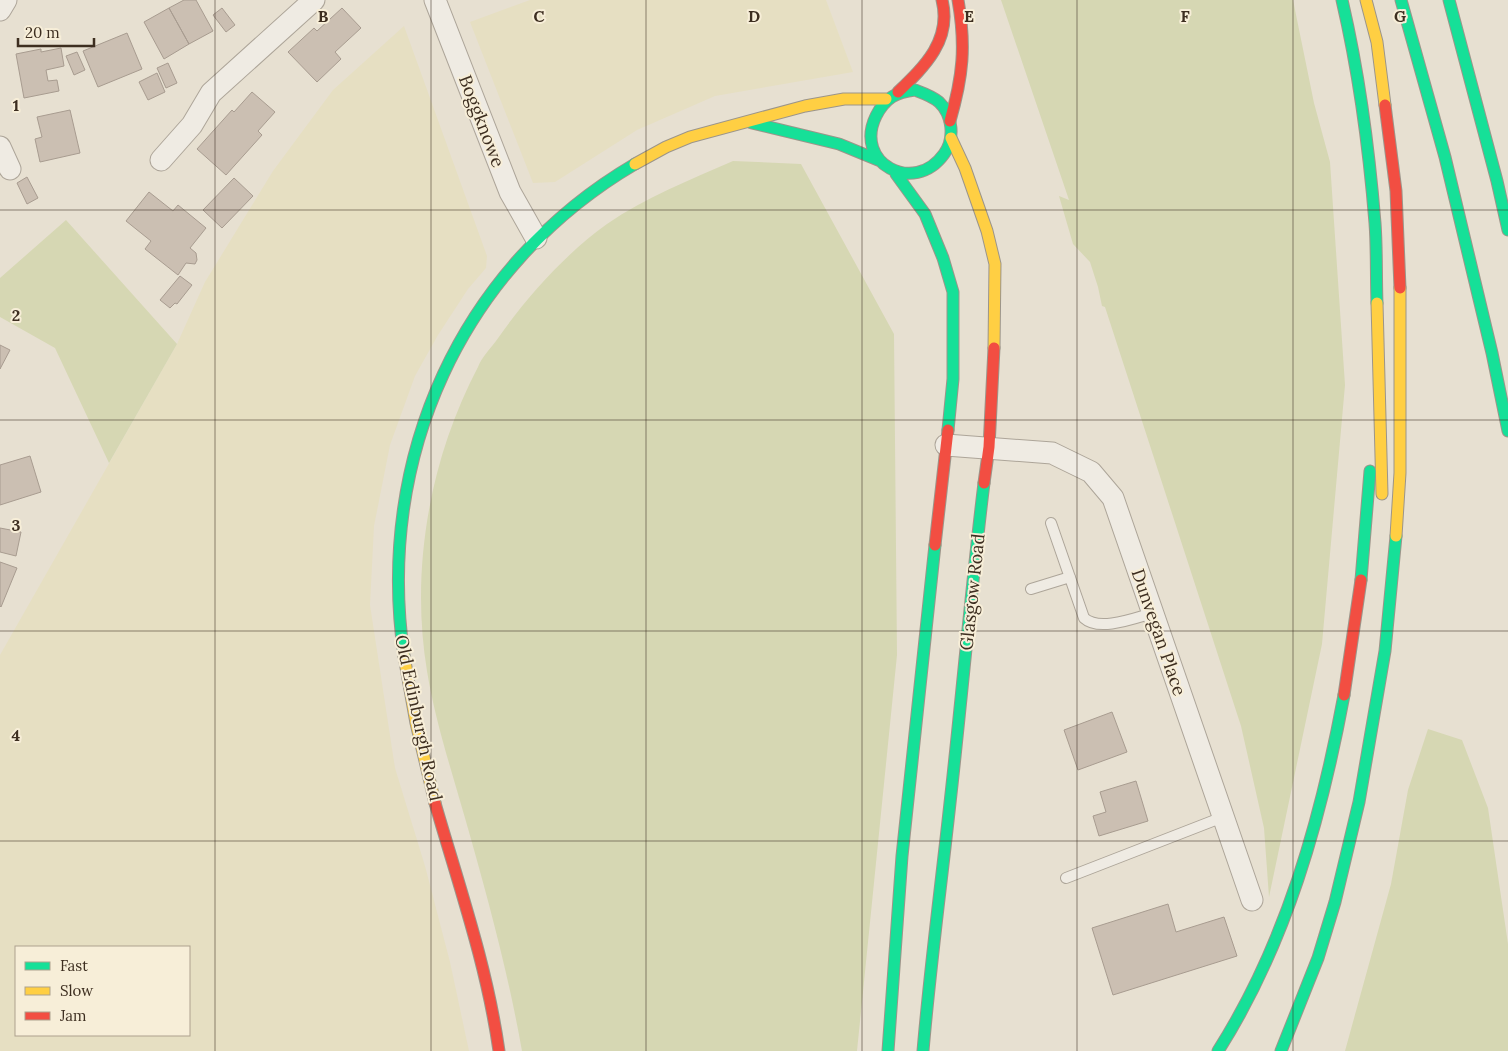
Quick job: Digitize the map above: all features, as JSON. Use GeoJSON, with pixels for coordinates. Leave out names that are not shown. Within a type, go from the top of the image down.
{"type":"FeatureCollection","features":[{"type":"Feature","properties":{"kind":"main road"},"geometry":{"type":"LineString","coordinates":[[888,1051],[902,856],[953,379],[953,292],[943,258],[924,214],[896,174],[878,160],[870,144],[870,132],[876,113],[886,99],[898,92],[918,74],[931,56],[945,26],[942,0]]}},
{"type":"Feature","properties":{"kind":"main road"},"geometry":{"type":"LineString","coordinates":[[896,174],[912,175],[932,166],[943,156],[951,138],[950,121],[959,91],[965,49],[958,0]]}},
{"type":"Feature","properties":{"kind":"main road"},"geometry":{"type":"LineString","coordinates":[[1342,0],[1354,52],[1370,168],[1374,225],[1383,501]]}},
{"type":"Feature","properties":{"kind":"main road"},"geometry":{"type":"LineString","coordinates":[[1281,1051],[1318,958],[1335,902],[1359,802],[1384,651],[1395,560],[1400,473],[1402,299],[1396,191],[1376,42],[1366,0]]}},
{"type":"Feature","properties":{"kind":"main road"},"geometry":{"type":"LineString","coordinates":[[1401,0],[1445,157],[1492,353],[1508,431]]}},
{"type":"Feature","properties":{"kind":"main road"},"geometry":{"type":"LineString","coordinates":[[1448,0],[1497,181],[1508,230]]}},
{"type":"Feature","properties":{"kind":"main road"},"geometry":{"type":"LineString","coordinates":[[898,92],[915,90],[927,94],[942,105],[950,121]]}},
{"type":"Feature","properties":{"kind":"main road","name":"Old Edinburgh Road"},"geometry":{"type":"LineString","coordinates":[[499,1051],[497,1031],[484,972],[462,889],[440,818],[417,726],[404,663],[396,572],[400,523],[407,477],[429,407],[451,356],[474,317],[504,274],[536,238],[602,184],[690,137],[829,101],[886,99]]}},
{"type":"Feature","properties":{"kind":"main road","name":"Old Edinburgh Road"},"geometry":{"type":"LineString","coordinates":[[748,122],[839,144],[878,160]]}},
{"type":"Feature","properties":{"kind":"main road","name":"Glasgow Road"},"geometry":{"type":"LineString","coordinates":[[923,1051],[976,548],[989,447],[995,337],[995,264],[987,231],[965,168],[951,138]]}},
{"type":"Feature","properties":{"kind":"main road"},"geometry":{"type":"LineString","coordinates":[[1218,1051],[1249,997],[1278,937],[1304,861],[1333,750],[1349,666],[1363,569],[1378,330]]}},
{"type":"Feature","properties":{"kind":"main road"},"geometry":{"type":"LineString","coordinates":[[1276,1051],[1298,978]]}},
{"type":"Feature","properties":{"kind":"street"},"geometry":{"type":"LineString","coordinates":[[0,10],[6,0]]}},
{"type":"Feature","properties":{"kind":"street"},"geometry":{"type":"LineString","coordinates":[[161,160],[192,125],[211,93],[314,0]]}},
{"type":"Feature","properties":{"kind":"street","name":"Boggknowe"},"geometry":{"type":"LineString","coordinates":[[435,0],[510,192],[536,238]]}},
{"type":"Feature","properties":{"kind":"street"},"geometry":{"type":"LineString","coordinates":[[0,147],[10,169]]}},
{"type":"Feature","properties":{"kind":"street","name":"Dunvegan Place"},"geometry":{"type":"LineString","coordinates":[[946,445],[1052,453],[1091,472],[1113,498],[1252,900]]}},
{"type":"Feature","properties":{"kind":"lane"},"geometry":{"type":"LineString","coordinates":[[1051,523],[1084,618],[1088,622],[1097,624],[1111,623],[1153,614]]}},
{"type":"Feature","properties":{"kind":"lane"},"geometry":{"type":"LineString","coordinates":[[1031,589],[1070,577]]}},
{"type":"Feature","properties":{"kind":"lane"},"geometry":{"type":"LineString","coordinates":[[1066,878],[1223,817]]}},
{"type":"Feature","properties":{"kind":"shaded area"},"geometry":{"type":"Polygon","coordinates":[[[530,0],[826,0],[853,72],[715,96],[637,130],[555,182],[533,183],[470,22],[530,0]]]}},
{"type":"Feature","properties":{"kind":"shaded area"},"geometry":{"type":"Polygon","coordinates":[[[404,26],[487,256],[486,268],[468,289],[438,335],[415,376],[390,445],[374,526],[370,605],[395,768],[425,866],[450,962],[469,1051],[0,1051],[0,655],[177,344],[205,282],[273,171],[333,90],[404,26]]]}},
{"type":"Feature","properties":{"kind":"green space"},"geometry":{"type":"Polygon","coordinates":[[[1001,0],[1293,0],[1314,103],[1330,162],[1345,385],[1322,644],[1269,897],[1264,828],[1241,726],[1105,307],[1102,306],[1090,262],[1073,244],[1059,196],[1069,200],[1001,0]]]}},
{"type":"Feature","properties":{"kind":"green space"},"geometry":{"type":"Polygon","coordinates":[[[733,161],[801,164],[894,334],[897,655],[857,1051],[522,1051],[496,934],[439,726],[427,671],[422,632],[421,593],[428,515],[436,476],[461,402],[480,363],[520,309],[561,263],[591,236],[637,205],[733,161]]]}},
{"type":"Feature","properties":{"kind":"green space"},"geometry":{"type":"Polygon","coordinates":[[[66,220],[177,344],[109,463],[55,348],[0,317],[0,278],[66,220]]]}},
{"type":"Feature","properties":{"kind":"green space"},"geometry":{"type":"Polygon","coordinates":[[[1428,729],[1462,740],[1488,808],[1508,944],[1508,1051],[1345,1051],[1391,884],[1408,790],[1428,729]]]}},
{"type":"Feature","properties":{"kind":"building"},"geometry":{"type":"Polygon","coordinates":[[[184,0],[196,0],[213,31],[189,44],[169,8],[184,0]]]}},
{"type":"Feature","properties":{"kind":"building"},"geometry":{"type":"Polygon","coordinates":[[[169,8],[189,44],[164,59],[144,22],[169,8]]]}},
{"type":"Feature","properties":{"kind":"building"},"geometry":{"type":"Polygon","coordinates":[[[222,8],[235,25],[226,32],[213,15],[222,8]]]}},
{"type":"Feature","properties":{"kind":"building"},"geometry":{"type":"Polygon","coordinates":[[[342,8],[361,28],[335,52],[341,59],[317,82],[288,52],[314,28],[317,31],[342,8]]]}},
{"type":"Feature","properties":{"kind":"building"},"geometry":{"type":"Polygon","coordinates":[[[127,33],[142,69],[98,87],[83,51],[127,33]]]}},
{"type":"Feature","properties":{"kind":"building"},"geometry":{"type":"Polygon","coordinates":[[[61,48],[64,66],[46,70],[48,81],[57,80],[59,91],[24,98],[16,54],[41,49],[41,52],[61,48]]]}},
{"type":"Feature","properties":{"kind":"building"},"geometry":{"type":"Polygon","coordinates":[[[77,52],[85,70],[74,75],[66,56],[77,52]]]}},
{"type":"Feature","properties":{"kind":"building"},"geometry":{"type":"Polygon","coordinates":[[[168,63],[177,83],[166,88],[157,68],[168,63]]]}},
{"type":"Feature","properties":{"kind":"building"},"geometry":{"type":"Polygon","coordinates":[[[157,73],[165,92],[148,100],[139,82],[157,73]]]}},
{"type":"Feature","properties":{"kind":"building"},"geometry":{"type":"Polygon","coordinates":[[[252,92],[275,112],[258,131],[262,135],[226,175],[197,149],[232,110],[234,112],[252,92]]]}},
{"type":"Feature","properties":{"kind":"building"},"geometry":{"type":"Polygon","coordinates":[[[70,110],[80,153],[40,162],[35,139],[42,137],[37,117],[70,110]]]}},
{"type":"Feature","properties":{"kind":"building"},"geometry":{"type":"Polygon","coordinates":[[[27,177],[38,198],[27,204],[17,183],[27,177]]]}},
{"type":"Feature","properties":{"kind":"building"},"geometry":{"type":"Polygon","coordinates":[[[234,178],[253,196],[222,228],[203,210],[234,178]]]}},
{"type":"Feature","properties":{"kind":"building"},"geometry":{"type":"Polygon","coordinates":[[[149,192],[173,211],[178,205],[206,228],[190,248],[196,253],[197,260],[195,264],[186,263],[178,275],[145,249],[151,241],[126,221],[149,192]]]}},
{"type":"Feature","properties":{"kind":"building"},"geometry":{"type":"Polygon","coordinates":[[[180,276],[192,285],[177,304],[175,303],[170,308],[160,300],[180,276]]]}},
{"type":"Feature","properties":{"kind":"building"},"geometry":{"type":"Polygon","coordinates":[[[0,345],[10,350],[0,369],[0,345]]]}},
{"type":"Feature","properties":{"kind":"building"},"geometry":{"type":"Polygon","coordinates":[[[30,456],[41,492],[0,505],[0,465],[30,456]]]}},
{"type":"Feature","properties":{"kind":"building"},"geometry":{"type":"Polygon","coordinates":[[[0,528],[21,532],[16,556],[0,552],[0,528]]]}},
{"type":"Feature","properties":{"kind":"building"},"geometry":{"type":"Polygon","coordinates":[[[0,562],[17,568],[1,607],[0,606],[0,562]]]}},
{"type":"Feature","properties":{"kind":"building"},"geometry":{"type":"Polygon","coordinates":[[[1112,712],[1127,752],[1078,770],[1064,730],[1112,712]]]}},
{"type":"Feature","properties":{"kind":"building"},"geometry":{"type":"Polygon","coordinates":[[[1136,781],[1148,821],[1099,836],[1093,816],[1106,812],[1100,792],[1136,781]]]}},
{"type":"Feature","properties":{"kind":"building"},"geometry":{"type":"Polygon","coordinates":[[[1168,904],[1176,932],[1224,917],[1237,956],[1113,995],[1092,928],[1168,904]]]}},
{"type":"Feature","properties":{"kind":"traffic: fast"},"geometry":{"type":"LineString","coordinates":[[1342,0],[1363,111],[1370,167],[1376,233],[1377,303]]}},
{"type":"Feature","properties":{"kind":"traffic: fast"},"geometry":{"type":"LineString","coordinates":[[1401,0],[1445,157],[1492,353],[1508,431]]}},
{"type":"Feature","properties":{"kind":"traffic: fast"},"geometry":{"type":"LineString","coordinates":[[1449,0],[1497,181],[1508,230]]}},
{"type":"Feature","properties":{"kind":"traffic: fast"},"geometry":{"type":"LineString","coordinates":[[915,90],[933,98],[944,107],[950,120],[950,141],[944,154],[932,166],[917,172],[903,173],[890,168],[879,160],[873,148],[871,133],[876,116],[887,100],[902,92],[915,90]]}},
{"type":"Feature","properties":{"kind":"traffic: fast"},"geometry":{"type":"LineString","coordinates":[[752,123],[839,144],[878,160]]}},
{"type":"Feature","properties":{"kind":"traffic: fast"},"geometry":{"type":"LineString","coordinates":[[404,656],[398,582],[403,510],[418,440],[443,374],[478,312],[521,256],[574,206],[635,164]]}},
{"type":"Feature","properties":{"kind":"traffic: fast"},"geometry":{"type":"LineString","coordinates":[[896,174],[925,214],[943,258],[953,292],[953,379],[948,430]]}},
{"type":"Feature","properties":{"kind":"traffic: fast"},"geometry":{"type":"LineString","coordinates":[[1361,580],[1370,471]]}},
{"type":"Feature","properties":{"kind":"traffic: fast"},"geometry":{"type":"LineString","coordinates":[[923,1051],[984,483]]}},
{"type":"Feature","properties":{"kind":"traffic: fast"},"geometry":{"type":"LineString","coordinates":[[1281,1051],[1318,958],[1335,902],[1359,802],[1385,651],[1396,536]]}},
{"type":"Feature","properties":{"kind":"traffic: fast"},"geometry":{"type":"LineString","coordinates":[[888,1051],[902,856],[935,545]]}},
{"type":"Feature","properties":{"kind":"traffic: fast"},"geometry":{"type":"LineString","coordinates":[[1218,1051],[1242,1010],[1263,968],[1282,924],[1298,879],[1324,788],[1344,695]]}},
{"type":"Feature","properties":{"kind":"traffic: slow"},"geometry":{"type":"LineString","coordinates":[[1366,0],[1377,42],[1385,105]]}},
{"type":"Feature","properties":{"kind":"traffic: slow"},"geometry":{"type":"LineString","coordinates":[[635,164],[666,147],[690,137],[805,106],[844,99],[886,99]]}},
{"type":"Feature","properties":{"kind":"traffic: slow"},"geometry":{"type":"LineString","coordinates":[[951,138],[965,168],[987,231],[995,264],[994,348]]}},
{"type":"Feature","properties":{"kind":"traffic: slow"},"geometry":{"type":"LineString","coordinates":[[1396,536],[1400,473],[1400,288]]}},
{"type":"Feature","properties":{"kind":"traffic: slow"},"geometry":{"type":"LineString","coordinates":[[1377,303],[1382,494]]}},
{"type":"Feature","properties":{"kind":"traffic: slow"},"geometry":{"type":"LineString","coordinates":[[404,656],[416,723],[435,803]]}},
{"type":"Feature","properties":{"kind":"traffic: jam"},"geometry":{"type":"LineString","coordinates":[[898,92],[918,72],[940,40],[944,14],[942,0]]}},
{"type":"Feature","properties":{"kind":"traffic: jam"},"geometry":{"type":"LineString","coordinates":[[950,121],[958,90],[962,61],[962,32],[958,0]]}},
{"type":"Feature","properties":{"kind":"traffic: jam"},"geometry":{"type":"LineString","coordinates":[[1385,105],[1396,191],[1400,288]]}},
{"type":"Feature","properties":{"kind":"traffic: jam"},"geometry":{"type":"LineString","coordinates":[[984,483],[989,447],[994,348]]}},
{"type":"Feature","properties":{"kind":"traffic: jam"},"geometry":{"type":"LineString","coordinates":[[935,545],[948,430]]}},
{"type":"Feature","properties":{"kind":"traffic: jam"},"geometry":{"type":"LineString","coordinates":[[1344,695],[1361,580]]}},
{"type":"Feature","properties":{"kind":"traffic: jam"},"geometry":{"type":"LineString","coordinates":[[435,803],[480,957],[499,1051]]}}]}
